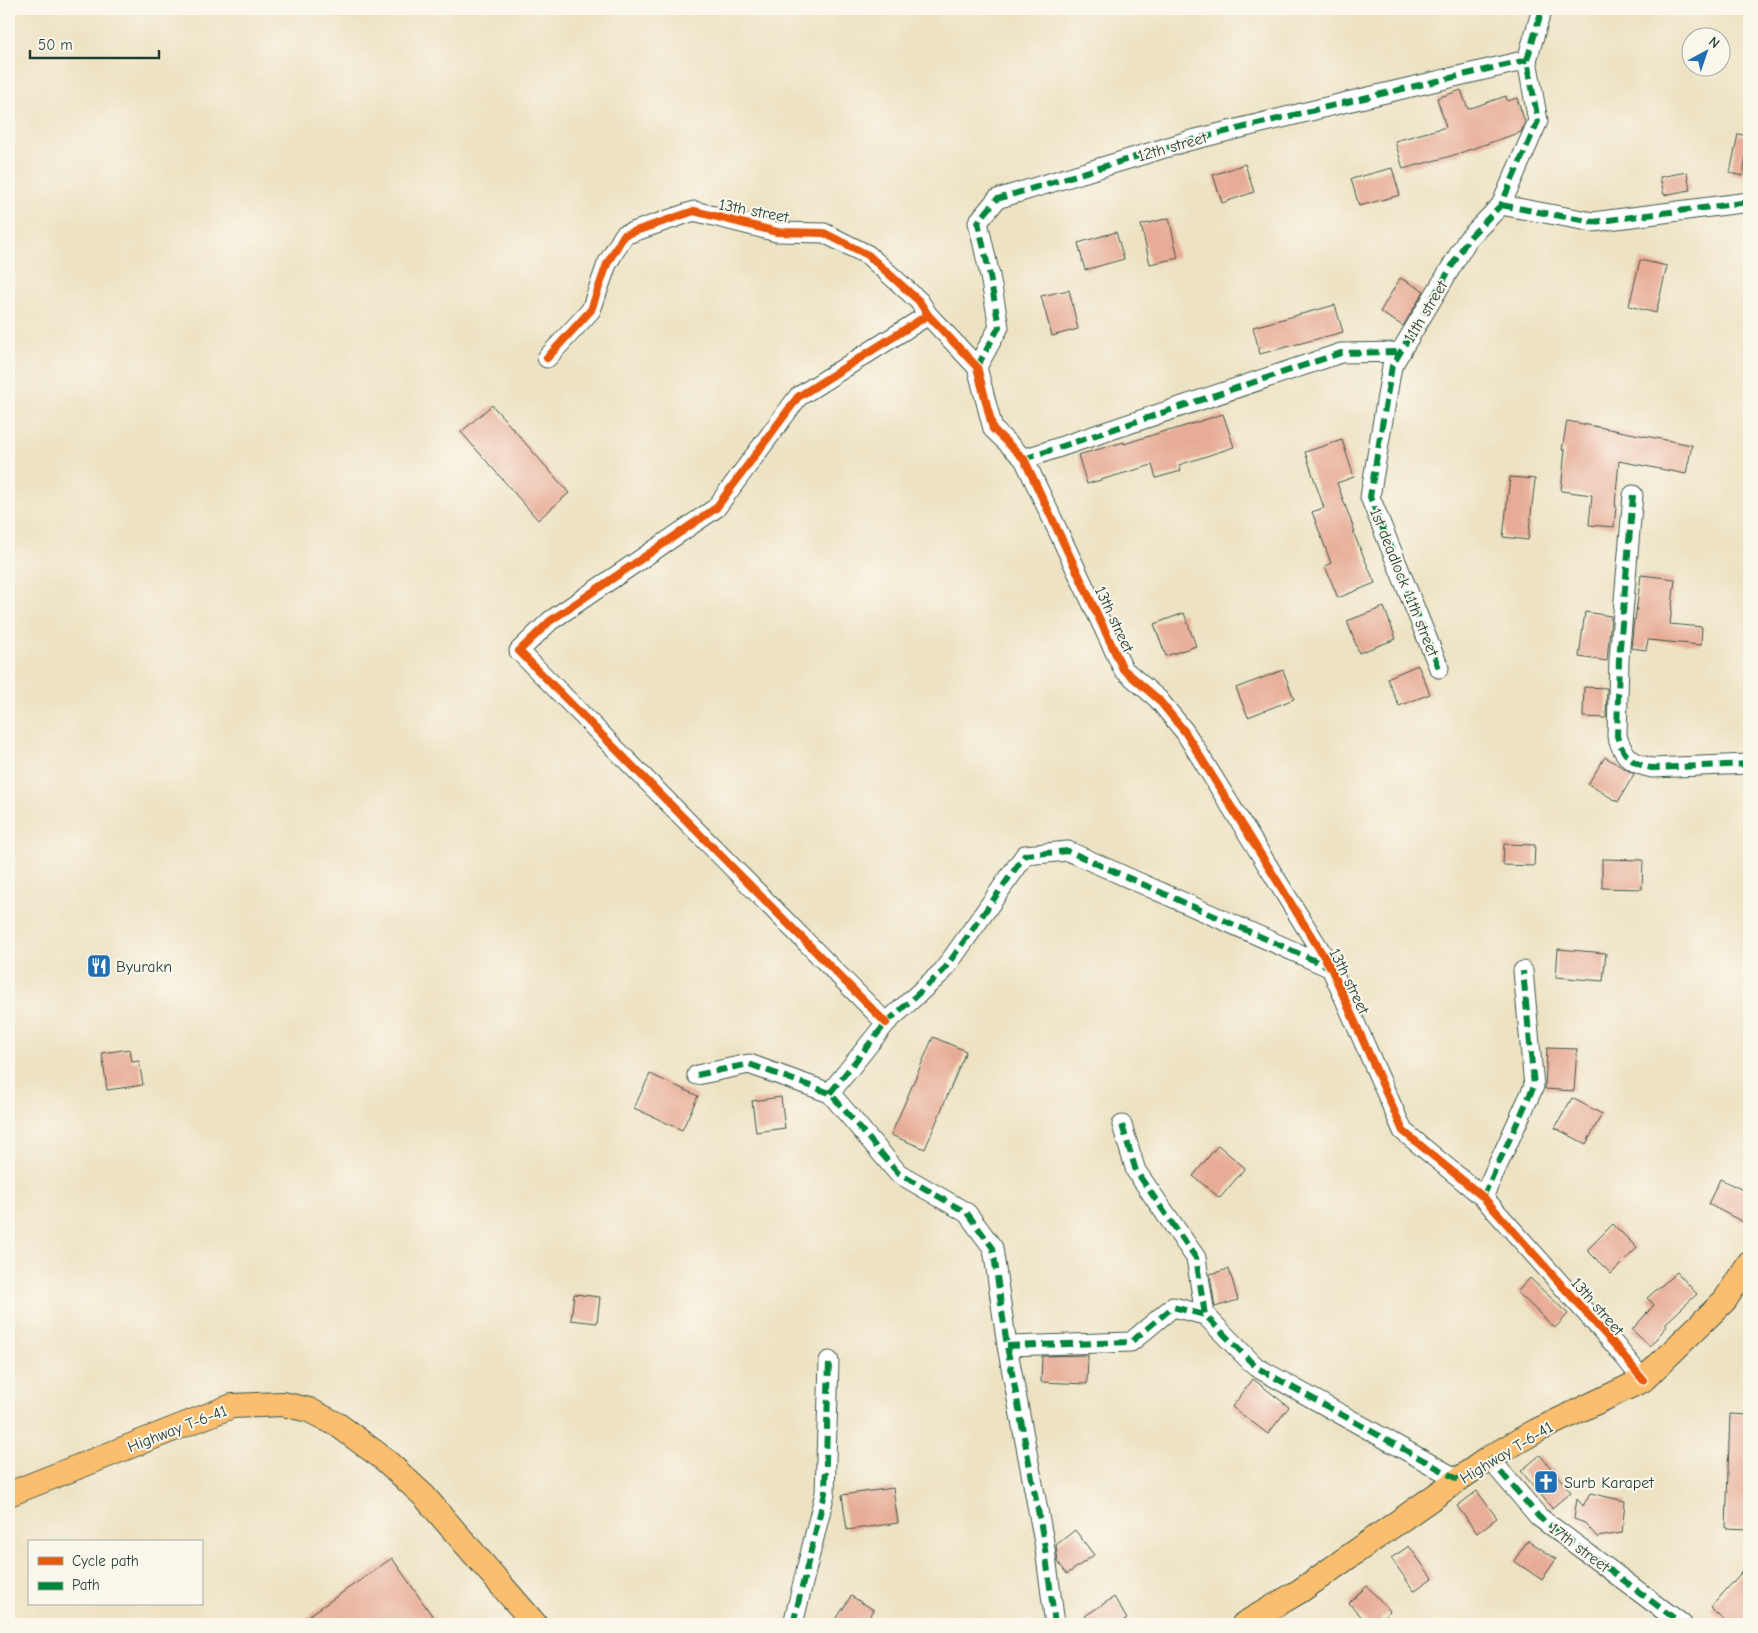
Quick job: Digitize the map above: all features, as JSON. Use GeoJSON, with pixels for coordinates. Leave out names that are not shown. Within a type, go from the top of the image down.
{"type":"FeatureCollection","features":[{"type":"Feature","properties":{"kind":"main road","name":"Highway T-6-41"},"geometry":{"type":"LineString","coordinates":[[1244,1624],[1300,1591],[1489,1458],[1536,1431],[1643,1380],[1725,1300],[1749,1263]]}},
{"type":"Feature","properties":{"kind":"main road","name":"Highway T-6-41"},"geometry":{"type":"LineString","coordinates":[[9,1492],[232,1406],[283,1404],[309,1410],[338,1425],[369,1447],[424,1496],[535,1624]]}},
{"type":"Feature","properties":{"kind":"street"},"geometry":{"type":"LineString","coordinates":[[1542,9],[1527,60],[1538,121],[1501,205],[1593,222],[1749,202]]}},
{"type":"Feature","properties":{"kind":"street","name":"12th street"},"geometry":{"type":"LineString","coordinates":[[977,367],[999,327],[978,222],[996,198],[1188,141],[1527,60]]}},
{"type":"Feature","properties":{"kind":"street","name":"11th street"},"geometry":{"type":"LineString","coordinates":[[1024,459],[1341,353],[1401,352],[1468,239],[1501,205]]}},
{"type":"Feature","properties":{"kind":"street","name":"13th street"},"geometry":{"type":"LineString","coordinates":[[548,358],[591,310],[607,264],[624,235],[694,211],[777,232],[824,232],[868,255],[919,301],[928,315],[977,367],[993,429],[1024,459],[1123,669],[1158,699],[1185,732],[1331,968],[1403,1131],[1484,1197],[1614,1344],[1643,1380]]}},
{"type":"Feature","properties":{"kind":"street"},"geometry":{"type":"LineString","coordinates":[[886,1023],[519,651],[550,621],[716,508],[798,397],[928,315]]}},
{"type":"Feature","properties":{"kind":"street","name":"1st deadlock 11th street"},"geometry":{"type":"LineString","coordinates":[[1401,352],[1392,366],[1370,497],[1439,668]]}},
{"type":"Feature","properties":{"kind":"street"},"geometry":{"type":"LineString","coordinates":[[1633,495],[1618,659],[1617,736],[1623,753],[1640,765],[1652,768],[1749,764]]}},
{"type":"Feature","properties":{"kind":"street"},"geometry":{"type":"LineString","coordinates":[[830,1094],[886,1023],[943,971],[1024,855],[1068,851],[1331,968]]}},
{"type":"Feature","properties":{"kind":"street"},"geometry":{"type":"LineString","coordinates":[[1484,1197],[1534,1086],[1523,971]]}},
{"type":"Feature","properties":{"kind":"street"},"geometry":{"type":"LineString","coordinates":[[697,1075],[749,1064],[830,1094],[898,1173],[967,1213],[994,1248],[1007,1346],[1044,1542],[1055,1624]]}},
{"type":"Feature","properties":{"kind":"street"},"geometry":{"type":"LineString","coordinates":[[1122,1126],[1136,1171],[1196,1258],[1205,1315]]}},
{"type":"Feature","properties":{"kind":"street"},"geometry":{"type":"LineString","coordinates":[[1007,1346],[1131,1342],[1174,1307],[1205,1315],[1256,1367],[1459,1480]]}},
{"type":"Feature","properties":{"kind":"street"},"geometry":{"type":"LineString","coordinates":[[794,1624],[825,1492],[829,1361]]}},
{"type":"Feature","properties":{"kind":"street","name":"17th street"},"geometry":{"type":"LineString","coordinates":[[1489,1458],[1539,1517],[1682,1624]]}},
{"type":"Feature","properties":{"kind":"building"},"geometry":{"type":"Polygon","coordinates":[[[1461,90],[1468,109],[1506,96],[1507,101],[1517,98],[1525,122],[1521,132],[1451,156],[1403,169],[1395,141],[1446,127],[1437,98],[1461,90]]]}},
{"type":"Feature","properties":{"kind":"building"},"geometry":{"type":"Polygon","coordinates":[[[1738,134],[1749,136],[1743,176],[1730,173],[1738,134]]]}},
{"type":"Feature","properties":{"kind":"building"},"geometry":{"type":"Polygon","coordinates":[[[1245,164],[1254,192],[1222,203],[1213,175],[1245,164]]]}},
{"type":"Feature","properties":{"kind":"building"},"geometry":{"type":"Polygon","coordinates":[[[1392,168],[1400,195],[1359,206],[1351,179],[1392,168]]]}},
{"type":"Feature","properties":{"kind":"building"},"geometry":{"type":"Polygon","coordinates":[[[1687,172],[1690,190],[1664,195],[1660,177],[1687,172]]]}},
{"type":"Feature","properties":{"kind":"building"},"geometry":{"type":"Polygon","coordinates":[[[1169,218],[1178,258],[1150,264],[1141,225],[1169,218]]]}},
{"type":"Feature","properties":{"kind":"building"},"geometry":{"type":"Polygon","coordinates":[[[1116,232],[1124,259],[1085,270],[1078,243],[1116,232]]]}},
{"type":"Feature","properties":{"kind":"building"},"geometry":{"type":"Polygon","coordinates":[[[1640,260],[1667,266],[1656,313],[1629,306],[1640,260]]]}},
{"type":"Feature","properties":{"kind":"building"},"geometry":{"type":"Polygon","coordinates":[[[1400,278],[1424,291],[1403,326],[1380,312],[1400,278]]]}},
{"type":"Feature","properties":{"kind":"building"},"geometry":{"type":"Polygon","coordinates":[[[1069,290],[1078,329],[1052,336],[1041,296],[1069,290]]]}},
{"type":"Feature","properties":{"kind":"building"},"geometry":{"type":"Polygon","coordinates":[[[1335,305],[1343,332],[1260,354],[1253,327],[1335,305]]]}},
{"type":"Feature","properties":{"kind":"building"},"geometry":{"type":"Polygon","coordinates":[[[492,405],[569,493],[538,520],[461,432],[492,405]]]}},
{"type":"Feature","properties":{"kind":"building"},"geometry":{"type":"Polygon","coordinates":[[[1223,414],[1234,447],[1179,465],[1181,471],[1156,478],[1152,465],[1087,484],[1078,455],[1124,442],[1124,444],[1223,414]]]}},
{"type":"Feature","properties":{"kind":"building"},"geometry":{"type":"Polygon","coordinates":[[[1567,421],[1692,445],[1686,474],[1619,461],[1614,527],[1589,525],[1592,495],[1561,491],[1565,450],[1562,450],[1567,421]]]}},
{"type":"Feature","properties":{"kind":"building"},"geometry":{"type":"Polygon","coordinates":[[[1342,440],[1354,477],[1337,483],[1355,532],[1353,532],[1375,583],[1338,598],[1325,566],[1331,563],[1312,512],[1324,508],[1305,452],[1342,440]]]}},
{"type":"Feature","properties":{"kind":"building"},"geometry":{"type":"Polygon","coordinates":[[[1510,477],[1535,479],[1528,540],[1503,537],[1510,477]]]}},
{"type":"Feature","properties":{"kind":"building"},"geometry":{"type":"Polygon","coordinates":[[[1641,575],[1675,579],[1670,624],[1702,627],[1701,645],[1648,640],[1646,650],[1631,648],[1641,575]]]}},
{"type":"Feature","properties":{"kind":"building"},"geometry":{"type":"Polygon","coordinates":[[[1384,607],[1396,639],[1359,653],[1347,621],[1384,607]]]}},
{"type":"Feature","properties":{"kind":"building"},"geometry":{"type":"Polygon","coordinates":[[[1585,612],[1611,616],[1607,661],[1579,657],[1585,612]]]}},
{"type":"Feature","properties":{"kind":"building"},"geometry":{"type":"Polygon","coordinates":[[[1184,613],[1196,646],[1166,656],[1154,624],[1184,613]]]}},
{"type":"Feature","properties":{"kind":"building"},"geometry":{"type":"Polygon","coordinates":[[[1418,665],[1430,694],[1399,706],[1387,678],[1418,665]]]}},
{"type":"Feature","properties":{"kind":"building"},"geometry":{"type":"Polygon","coordinates":[[[1283,670],[1294,699],[1248,717],[1236,688],[1283,670]]]}},
{"type":"Feature","properties":{"kind":"building"},"geometry":{"type":"Polygon","coordinates":[[[1584,687],[1607,688],[1606,718],[1583,717],[1584,687]]]}},
{"type":"Feature","properties":{"kind":"building"},"geometry":{"type":"Polygon","coordinates":[[[1605,757],[1634,774],[1618,802],[1588,784],[1605,757]]]}},
{"type":"Feature","properties":{"kind":"building"},"geometry":{"type":"Polygon","coordinates":[[[1504,844],[1535,845],[1534,866],[1503,865],[1504,844]]]}},
{"type":"Feature","properties":{"kind":"building"},"geometry":{"type":"Polygon","coordinates":[[[1602,859],[1643,860],[1642,889],[1602,888],[1602,859]]]}},
{"type":"Feature","properties":{"kind":"building"},"geometry":{"type":"Polygon","coordinates":[[[1558,949],[1606,953],[1603,981],[1556,977],[1558,949]]]}},
{"type":"Feature","properties":{"kind":"building"},"geometry":{"type":"Polygon","coordinates":[[[933,1037],[966,1051],[925,1149],[891,1135],[933,1037]]]}},
{"type":"Feature","properties":{"kind":"building"},"geometry":{"type":"Polygon","coordinates":[[[1547,1048],[1577,1049],[1574,1091],[1545,1089],[1547,1048]]]}},
{"type":"Feature","properties":{"kind":"building"},"geometry":{"type":"Polygon","coordinates":[[[130,1049],[132,1062],[139,1061],[143,1085],[107,1090],[102,1053],[130,1049]]]}},
{"type":"Feature","properties":{"kind":"building"},"geometry":{"type":"Polygon","coordinates":[[[650,1074],[698,1096],[682,1130],[634,1108],[650,1074]]]}},
{"type":"Feature","properties":{"kind":"building"},"geometry":{"type":"Polygon","coordinates":[[[781,1097],[785,1128],[756,1132],[752,1101],[781,1097]]]}},
{"type":"Feature","properties":{"kind":"building"},"geometry":{"type":"Polygon","coordinates":[[[1572,1098],[1602,1114],[1586,1144],[1555,1128],[1572,1098]]]}},
{"type":"Feature","properties":{"kind":"building"},"geometry":{"type":"Polygon","coordinates":[[[1218,1145],[1245,1168],[1220,1198],[1193,1176],[1218,1145]]]}},
{"type":"Feature","properties":{"kind":"building"},"geometry":{"type":"Polygon","coordinates":[[[1720,1179],[1749,1193],[1749,1210],[1743,1222],[1708,1204],[1720,1179]]]}},
{"type":"Feature","properties":{"kind":"building"},"geometry":{"type":"Polygon","coordinates":[[[1613,1224],[1637,1248],[1611,1274],[1587,1250],[1613,1224]]]}},
{"type":"Feature","properties":{"kind":"building"},"geometry":{"type":"Polygon","coordinates":[[[1229,1269],[1238,1300],[1215,1307],[1210,1274],[1229,1269]]]}},
{"type":"Feature","properties":{"kind":"building"},"geometry":{"type":"Polygon","coordinates":[[[1677,1272],[1697,1294],[1665,1324],[1667,1326],[1650,1346],[1632,1330],[1654,1305],[1647,1298],[1677,1272]]]}},
{"type":"Feature","properties":{"kind":"building"},"geometry":{"type":"Polygon","coordinates":[[[1530,1278],[1568,1314],[1555,1328],[1517,1292],[1530,1278]]]}},
{"type":"Feature","properties":{"kind":"building"},"geometry":{"type":"Polygon","coordinates":[[[574,1294],[600,1297],[597,1323],[571,1320],[574,1294]]]}},
{"type":"Feature","properties":{"kind":"building"},"geometry":{"type":"Polygon","coordinates":[[[1088,1355],[1087,1384],[1041,1382],[1042,1356],[1088,1355]]]}},
{"type":"Feature","properties":{"kind":"building"},"geometry":{"type":"Polygon","coordinates":[[[1253,1379],[1289,1407],[1268,1434],[1232,1407],[1253,1379]]]}},
{"type":"Feature","properties":{"kind":"building"},"geometry":{"type":"Polygon","coordinates":[[[1730,1414],[1749,1415],[1749,1529],[1726,1528],[1730,1414]]]}},
{"type":"Feature","properties":{"kind":"building","name":"Surb Karapet"},"geometry":{"type":"Polygon","coordinates":[[[1540,1455],[1571,1492],[1552,1508],[1521,1471],[1540,1455]]]}},
{"type":"Feature","properties":{"kind":"building"},"geometry":{"type":"Polygon","coordinates":[[[893,1488],[898,1523],[847,1530],[842,1495],[893,1488]]]}},
{"type":"Feature","properties":{"kind":"building"},"geometry":{"type":"Polygon","coordinates":[[[1477,1491],[1497,1518],[1477,1533],[1457,1506],[1477,1491]]]}},
{"type":"Feature","properties":{"kind":"building"},"geometry":{"type":"Polygon","coordinates":[[[1590,1493],[1625,1501],[1622,1533],[1597,1537],[1585,1523],[1574,1519],[1577,1499],[1583,1506],[1590,1493]]]}},
{"type":"Feature","properties":{"kind":"building"},"geometry":{"type":"Polygon","coordinates":[[[1075,1530],[1094,1555],[1067,1574],[1058,1562],[1056,1545],[1075,1530]]]}},
{"type":"Feature","properties":{"kind":"building"},"geometry":{"type":"Polygon","coordinates":[[[1528,1540],[1556,1559],[1542,1580],[1514,1561],[1528,1540]]]}},
{"type":"Feature","properties":{"kind":"building"},"geometry":{"type":"Polygon","coordinates":[[[1409,1546],[1432,1578],[1414,1591],[1391,1558],[1409,1546]]]}},
{"type":"Feature","properties":{"kind":"building"},"geometry":{"type":"Polygon","coordinates":[[[392,1558],[438,1624],[297,1624],[392,1558]]]}},
{"type":"Feature","properties":{"kind":"building"},"geometry":{"type":"Polygon","coordinates":[[[1749,1564],[1749,1618],[1744,1624],[1728,1624],[1710,1608],[1749,1564]]]}},
{"type":"Feature","properties":{"kind":"building"},"geometry":{"type":"Polygon","coordinates":[[[1367,1586],[1390,1611],[1376,1624],[1368,1624],[1349,1603],[1367,1586]]]}},
{"type":"Feature","properties":{"kind":"building"},"geometry":{"type":"Polygon","coordinates":[[[851,1596],[874,1610],[865,1624],[833,1624],[851,1596]]]}},
{"type":"Feature","properties":{"kind":"building"},"geometry":{"type":"Polygon","coordinates":[[[1114,1597],[1127,1619],[1119,1624],[1091,1624],[1085,1616],[1114,1597]]]}},
{"type":"Feature","properties":{"kind":"marked path"},"geometry":{"type":"LineString","coordinates":[[1439,668],[1370,497],[1392,366],[1468,239],[1501,205],[1538,121],[1527,60],[1542,9]]}},
{"type":"Feature","properties":{"kind":"marked path"},"geometry":{"type":"LineString","coordinates":[[977,367],[999,327],[978,222],[997,199],[1188,141],[1527,60]]}},
{"type":"Feature","properties":{"kind":"marked path"},"geometry":{"type":"LineString","coordinates":[[1501,205],[1593,222],[1749,202]]}},
{"type":"Feature","properties":{"kind":"marked path"},"geometry":{"type":"LineString","coordinates":[[1024,459],[1341,353],[1401,352]]}},
{"type":"Feature","properties":{"kind":"marked path"},"geometry":{"type":"LineString","coordinates":[[1633,495],[1619,659],[1617,736],[1619,743],[1629,758],[1639,764],[1652,768],[1749,764]]}},
{"type":"Feature","properties":{"kind":"marked path"},"geometry":{"type":"LineString","coordinates":[[830,1093],[886,1023],[943,971],[1025,855],[1068,851],[1329,967]]}},
{"type":"Feature","properties":{"kind":"marked path"},"geometry":{"type":"LineString","coordinates":[[1483,1197],[1534,1086],[1523,971]]}},
{"type":"Feature","properties":{"kind":"marked path"},"geometry":{"type":"LineString","coordinates":[[697,1075],[749,1064],[830,1093],[898,1173],[967,1213],[993,1248],[1007,1346],[1044,1542],[1055,1624]]}},
{"type":"Feature","properties":{"kind":"marked path"},"geometry":{"type":"LineString","coordinates":[[1122,1125],[1136,1171],[1196,1258],[1205,1315],[1256,1367],[1459,1480]]}},
{"type":"Feature","properties":{"kind":"marked path"},"geometry":{"type":"LineString","coordinates":[[1007,1346],[1131,1342],[1173,1307],[1205,1315]]}},
{"type":"Feature","properties":{"kind":"marked path"},"geometry":{"type":"LineString","coordinates":[[793,1624],[825,1493],[829,1361]]}},
{"type":"Feature","properties":{"kind":"marked path"},"geometry":{"type":"LineString","coordinates":[[1489,1458],[1539,1517],[1682,1624]]}},
{"type":"Feature","properties":{"kind":"cycle path"},"geometry":{"type":"LineString","coordinates":[[547,358],[591,310],[607,264],[624,235],[694,211],[777,232],[824,233],[868,255],[919,301],[928,315],[977,367],[993,429],[1024,459],[1123,669],[1158,699],[1185,732],[1331,968],[1403,1131],[1483,1197],[1614,1344],[1643,1380]]}},
{"type":"Feature","properties":{"kind":"cycle path"},"geometry":{"type":"LineString","coordinates":[[886,1023],[519,651],[550,621],[716,508],[798,397],[928,315]]}},
{"type":"Feature","properties":{"kind":"place","name":"Byurakn"},"geometry":{"type":"Point","coordinates":[99,966]}},
{"type":"Feature","properties":{"kind":"place","name":"Surb Karapet"},"geometry":{"type":"Point","coordinates":[1546,1482]}}]}
